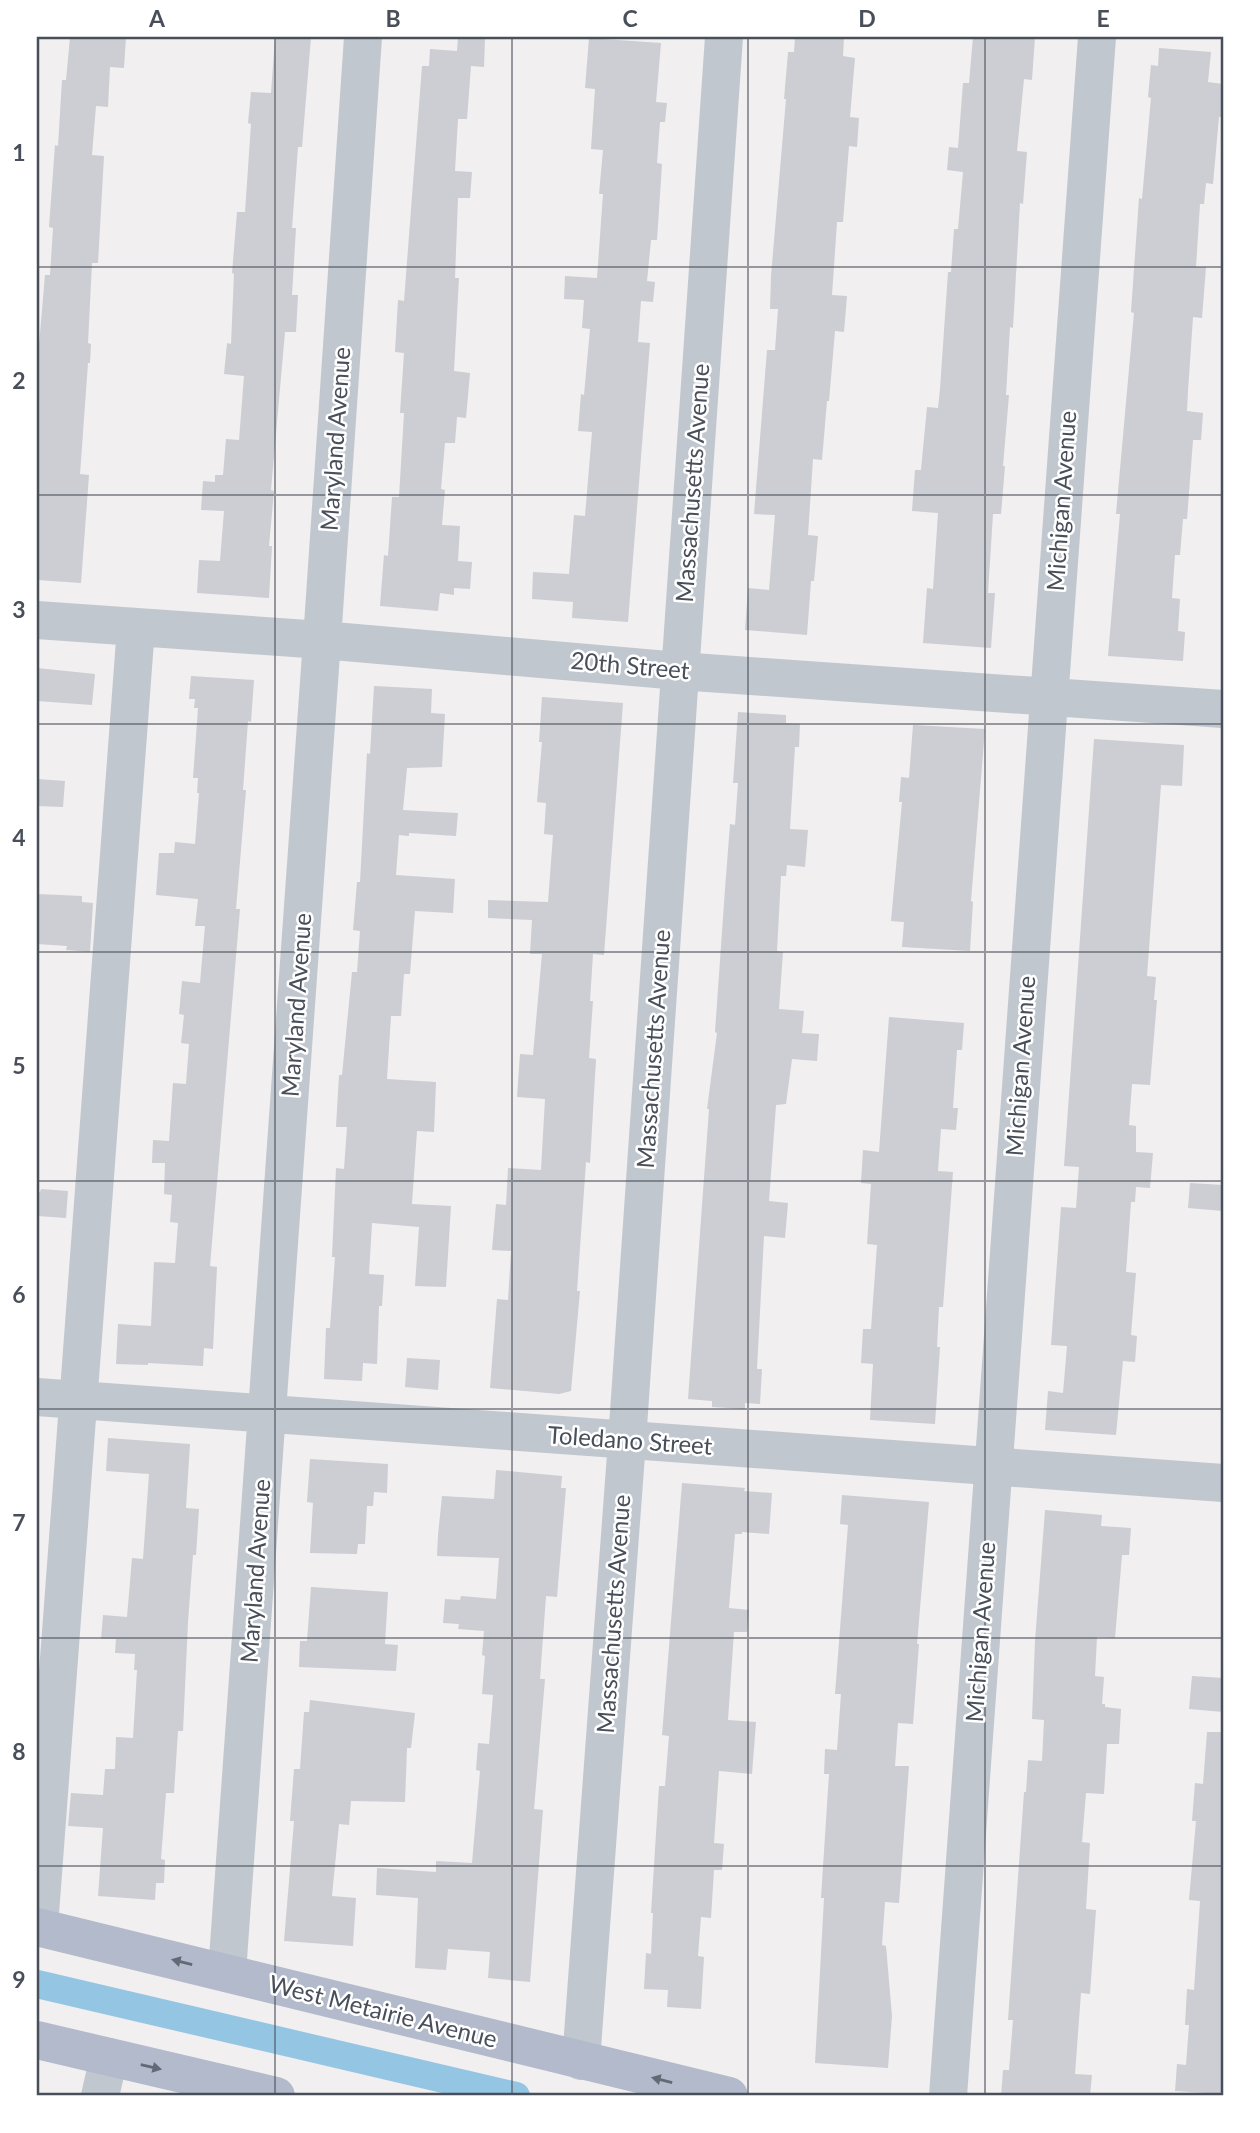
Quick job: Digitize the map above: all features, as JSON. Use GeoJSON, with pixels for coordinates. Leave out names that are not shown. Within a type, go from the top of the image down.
{"type":"FeatureCollection","features":[{"type":"Feature","properties":{"kind":"main road","name":"West Metairie Avenue"},"geometry":{"type":"LineString","coordinates":[[38,1927],[729,2096]]}},
{"type":"Feature","properties":{"kind":"main road"},"geometry":{"type":"LineString","coordinates":[[37,2040],[276,2096]]}},
{"type":"Feature","properties":{"kind":"street","name":"Maryland Avenue"},"geometry":{"type":"LineString","coordinates":[[227,1973],[323,640],[363,37]]}},
{"type":"Feature","properties":{"kind":"street","name":"Massachusetts Avenue"},"geometry":{"type":"LineString","coordinates":[[581,2061],[627,1441],[724,37]]}},
{"type":"Feature","properties":{"kind":"street","name":"Michigan Avenue"},"geometry":{"type":"LineString","coordinates":[[948,2096],[1097,37]]}},
{"type":"Feature","properties":{"kind":"street","name":"20th Street"},"geometry":{"type":"LineString","coordinates":[[37,620],[323,640],[679,671],[1223,709]]}},
{"type":"Feature","properties":{"kind":"street"},"geometry":{"type":"LineString","coordinates":[[38,1927],[136,627]]}},
{"type":"Feature","properties":{"kind":"street","name":"Toledano Street"},"geometry":{"type":"LineString","coordinates":[[37,1397],[1223,1483]]}},
{"type":"Feature","properties":{"kind":"street"},"geometry":{"type":"LineString","coordinates":[[100,2096],[109,2057]]}},
{"type":"Feature","properties":{"kind":"building"},"geometry":{"type":"Polygon","coordinates":[[[70,37],[126,37],[124,68],[110,67],[108,107],[96,106],[92,155],[104,156],[98,263],[92,263],[88,343],[91,344],[90,363],[80,474],[89,475],[81,583],[37,580],[37,368],[45,275],[50,275],[53,228],[49,227],[55,145],[58,146],[62,80],[66,80],[70,37]]]}},
{"type":"Feature","properties":{"kind":"building"},"geometry":{"type":"Polygon","coordinates":[[[275,37],[311,37],[292,228],[296,228],[292,295],[298,295],[296,332],[285,332],[271,490],[274,491],[269,546],[272,546],[269,598],[197,593],[199,560],[220,561],[224,511],[201,510],[203,481],[215,482],[215,475],[223,475],[226,439],[239,440],[244,376],[224,374],[227,343],[231,344],[232,273],[237,212],[245,212],[251,92],[271,93],[275,37]]]}},
{"type":"Feature","properties":{"kind":"building"},"geometry":{"type":"Polygon","coordinates":[[[458,37],[485,38],[484,67],[471,66],[467,119],[458,119],[455,171],[472,172],[470,198],[458,198],[455,278],[459,278],[454,371],[470,373],[466,418],[457,417],[455,443],[445,443],[441,489],[445,490],[442,525],[460,526],[458,561],[472,562],[470,589],[454,588],[454,595],[440,593],[438,611],[380,606],[384,555],[388,556],[392,497],[399,497],[404,353],[395,352],[398,300],[404,301],[422,66],[429,66],[430,49],[457,51],[458,37]]]}},
{"type":"Feature","properties":{"kind":"building"},"geometry":{"type":"Polygon","coordinates":[[[795,37],[844,37],[843,56],[855,58],[850,117],[859,118],[857,147],[849,146],[843,222],[837,222],[832,295],[847,296],[844,332],[835,331],[822,460],[813,459],[808,535],[818,536],[807,635],[745,630],[748,588],[769,590],[775,515],[754,514],[767,350],[775,350],[778,309],[770,309],[771,276],[788,52],[794,52],[795,37]]]}},
{"type":"Feature","properties":{"kind":"building"},"geometry":{"type":"Polygon","coordinates":[[[973,37],[1035,37],[1032,80],[1024,79],[1017,151],[1027,152],[1023,204],[1020,203],[1013,328],[1010,327],[1006,395],[1009,395],[1001,514],[993,514],[988,593],[995,593],[991,648],[923,643],[927,588],[933,589],[938,513],[912,511],[915,470],[921,470],[927,407],[938,408],[948,272],[951,272],[954,229],[958,229],[963,172],[947,170],[949,147],[958,148],[963,83],[969,83],[973,37]]]}},
{"type":"Feature","properties":{"kind":"building"},"geometry":{"type":"Polygon","coordinates":[[[589,38],[661,43],[656,102],[667,103],[665,122],[660,122],[657,163],[662,164],[657,240],[651,240],[647,281],[655,282],[653,302],[641,301],[638,342],[650,343],[628,622],[572,618],[573,602],[532,599],[533,572],[569,574],[574,515],[585,516],[592,432],[578,431],[590,329],[582,328],[584,300],[564,299],[565,276],[597,278],[603,150],[591,149],[595,89],[585,88],[589,38]]]}},
{"type":"Feature","properties":{"kind":"building"},"geometry":{"type":"Polygon","coordinates":[[[1159,48],[1211,52],[1208,82],[1223,84],[1223,117],[1219,117],[1213,184],[1206,183],[1204,204],[1200,204],[1196,267],[1206,267],[1202,318],[1193,317],[1188,391],[1187,411],[1203,413],[1201,440],[1193,440],[1187,519],[1183,519],[1180,555],[1175,555],[1172,598],[1180,599],[1178,631],[1185,632],[1183,661],[1108,656],[1120,514],[1116,514],[1134,313],[1131,312],[1139,198],[1142,199],[1151,98],[1148,97],[1151,65],[1158,66],[1159,48]]]}},
{"type":"Feature","properties":{"kind":"building"},"geometry":{"type":"Polygon","coordinates":[[[37,668],[95,674],[92,705],[37,701],[37,668]]]}},
{"type":"Feature","properties":{"kind":"building"},"geometry":{"type":"Polygon","coordinates":[[[191,676],[254,680],[243,790],[246,790],[236,909],[240,909],[210,1266],[217,1267],[213,1349],[204,1348],[203,1366],[116,1364],[118,1324],[151,1326],[154,1262],[175,1263],[178,1223],[170,1222],[172,1195],[164,1194],[165,1163],[152,1163],[153,1140],[169,1141],[173,1083],[186,1084],[189,1044],[181,1043],[184,1015],[179,1014],[182,981],[200,983],[205,926],[195,926],[198,899],[156,895],[159,853],[174,853],[175,842],[195,844],[199,793],[198,778],[193,778],[198,708],[194,708],[195,699],[189,699],[191,676]]]}},
{"type":"Feature","properties":{"kind":"building"},"geometry":{"type":"Polygon","coordinates":[[[374,686],[432,689],[431,713],[445,714],[442,767],[407,768],[403,810],[458,813],[456,836],[409,833],[409,836],[399,835],[396,875],[455,879],[453,913],[415,911],[410,974],[404,974],[401,1016],[391,1016],[387,1079],[436,1082],[434,1132],[417,1131],[412,1204],[451,1206],[446,1287],[415,1286],[419,1227],[372,1223],[369,1274],[384,1275],[382,1306],[379,1306],[377,1364],[363,1363],[362,1381],[324,1379],[326,1328],[330,1328],[335,1257],[332,1257],[336,1168],[344,1169],[347,1127],[336,1127],[339,1075],[342,1075],[352,972],[357,972],[360,931],[353,930],[357,882],[360,882],[367,753],[370,754],[374,686]]]}},
{"type":"Feature","properties":{"kind":"building"},"geometry":{"type":"Polygon","coordinates":[[[542,697],[623,703],[604,955],[593,954],[589,1058],[596,1059],[590,1163],[586,1162],[577,1291],[580,1291],[571,1391],[559,1394],[490,1388],[497,1299],[508,1300],[511,1251],[492,1250],[496,1204],[506,1205],[508,1168],[541,1170],[545,1099],[517,1097],[520,1054],[533,1055],[542,954],[530,954],[532,920],[488,918],[488,900],[548,902],[553,835],[544,834],[546,803],[537,802],[542,742],[539,742],[542,697]]]}},
{"type":"Feature","properties":{"kind":"building"},"geometry":{"type":"Polygon","coordinates":[[[738,712],[786,715],[786,723],[800,724],[799,747],[795,747],[790,829],[808,830],[805,867],[787,865],[786,876],[781,876],[777,951],[783,952],[779,1009],[804,1011],[802,1033],[819,1034],[817,1061],[792,1059],[786,1104],[776,1105],[769,1201],[788,1203],[785,1238],[764,1236],[757,1369],[762,1369],[760,1404],[745,1403],[745,1409],[712,1407],[712,1401],[688,1399],[707,1109],[717,1033],[730,824],[735,825],[738,783],[733,783],[738,712]]]}},
{"type":"Feature","properties":{"kind":"building"},"geometry":{"type":"Polygon","coordinates":[[[913,725],[985,729],[971,901],[970,951],[902,947],[904,922],[891,921],[902,802],[899,802],[901,777],[909,778],[913,725]]]}},
{"type":"Feature","properties":{"kind":"building"},"geometry":{"type":"Polygon","coordinates":[[[1094,739],[1184,745],[1182,786],[1161,785],[1147,976],[1156,977],[1154,1000],[1157,1000],[1150,1085],[1132,1084],[1129,1125],[1136,1126],[1136,1152],[1153,1153],[1150,1188],[1136,1187],[1135,1202],[1131,1202],[1126,1272],[1136,1273],[1131,1335],[1137,1336],[1135,1362],[1123,1361],[1116,1435],[1045,1430],[1048,1391],[1063,1393],[1067,1346],[1051,1345],[1061,1207],[1076,1208],[1079,1167],[1064,1166],[1094,739]]]}},
{"type":"Feature","properties":{"kind":"building"},"geometry":{"type":"Polygon","coordinates":[[[37,779],[65,781],[63,807],[37,806],[37,779]]]}},
{"type":"Feature","properties":{"kind":"building"},"geometry":{"type":"Polygon","coordinates":[[[37,894],[82,896],[82,902],[93,903],[90,952],[66,950],[67,946],[37,944],[37,894]]]}},
{"type":"Feature","properties":{"kind":"building"},"geometry":{"type":"Polygon","coordinates":[[[889,1017],[964,1023],[962,1050],[957,1050],[953,1108],[958,1108],[956,1130],[941,1129],[938,1171],[953,1172],[943,1307],[939,1307],[937,1347],[940,1347],[935,1424],[870,1420],[873,1364],[861,1363],[863,1329],[871,1329],[877,1245],[867,1244],[871,1184],[861,1183],[863,1150],[879,1152],[889,1017]]]}},
{"type":"Feature","properties":{"kind":"building"},"geometry":{"type":"Polygon","coordinates":[[[1190,1183],[1223,1185],[1223,1211],[1188,1208],[1190,1183]]]}},
{"type":"Feature","properties":{"kind":"building"},"geometry":{"type":"Polygon","coordinates":[[[41,1189],[68,1191],[66,1218],[37,1216],[37,1192],[41,1189]]]}},
{"type":"Feature","properties":{"kind":"building"},"geometry":{"type":"Polygon","coordinates":[[[407,1358],[440,1360],[438,1390],[405,1387],[407,1358]]]}},
{"type":"Feature","properties":{"kind":"building"},"geometry":{"type":"Polygon","coordinates":[[[108,1438],[190,1444],[186,1508],[199,1509],[188,1622],[183,1731],[178,1731],[174,1793],[166,1793],[161,1859],[165,1860],[164,1883],[156,1883],[155,1900],[98,1896],[103,1828],[68,1826],[71,1793],[103,1795],[105,1769],[115,1769],[116,1737],[133,1738],[137,1670],[134,1670],[135,1654],[115,1653],[116,1639],[101,1639],[103,1615],[127,1617],[132,1558],[143,1559],[149,1474],[106,1471],[108,1438]]]}},
{"type":"Feature","properties":{"kind":"building"},"geometry":{"type":"Polygon","coordinates":[[[310,1459],[388,1464],[387,1493],[374,1492],[373,1506],[367,1506],[365,1544],[358,1544],[357,1554],[310,1553],[313,1503],[307,1502],[310,1459]]]}},
{"type":"Feature","properties":{"kind":"building"},"geometry":{"type":"Polygon","coordinates":[[[496,1470],[562,1476],[561,1488],[566,1488],[557,1597],[546,1596],[540,1679],[545,1679],[534,1809],[543,1810],[530,1982],[488,1978],[490,1952],[448,1949],[446,1970],[415,1968],[418,1898],[376,1895],[377,1868],[436,1872],[436,1861],[472,1863],[480,1771],[476,1770],[478,1743],[489,1744],[493,1695],[482,1694],[484,1631],[458,1629],[459,1624],[443,1623],[445,1599],[460,1600],[461,1596],[496,1599],[499,1558],[437,1556],[438,1535],[442,1496],[494,1499],[496,1470]]]}},
{"type":"Feature","properties":{"kind":"building"},"geometry":{"type":"Polygon","coordinates":[[[682,1483],[772,1493],[769,1534],[735,1534],[729,1608],[749,1610],[747,1632],[734,1632],[728,1720],[756,1722],[752,1774],[719,1771],[714,1843],[724,1844],[722,1870],[714,1870],[711,1918],[701,1917],[698,1956],[704,1957],[701,2009],[667,2007],[668,1990],[644,1989],[646,1953],[651,1954],[659,1786],[665,1786],[669,1736],[662,1735],[682,1483]]]}},
{"type":"Feature","properties":{"kind":"building"},"geometry":{"type":"Polygon","coordinates":[[[842,1495],[929,1502],[913,1724],[898,1723],[895,1766],[909,1766],[899,1903],[885,1902],[882,1945],[886,1946],[892,2016],[888,2068],[815,2063],[829,1774],[824,1774],[825,1749],[837,1750],[841,1694],[835,1694],[848,1525],[840,1524],[842,1495]]]}},
{"type":"Feature","properties":{"kind":"building"},"geometry":{"type":"Polygon","coordinates":[[[1045,1510],[1102,1515],[1101,1526],[1131,1528],[1129,1555],[1122,1555],[1115,1638],[1097,1637],[1095,1676],[1104,1677],[1102,1704],[1105,1704],[1105,1707],[1121,1709],[1119,1744],[1107,1744],[1104,1794],[1086,1793],[1082,1842],[1090,1843],[1086,1909],[1096,1910],[1090,1994],[1081,1993],[1075,2074],[1092,2075],[1090,2096],[1001,2096],[1003,2070],[1009,2070],[1013,2020],[1008,2020],[1024,1792],[1028,1760],[1042,1761],[1044,1720],[1032,1719],[1045,1510]]]}},
{"type":"Feature","properties":{"kind":"building"},"geometry":{"type":"Polygon","coordinates":[[[311,1587],[388,1592],[385,1644],[398,1645],[396,1671],[299,1667],[300,1641],[307,1641],[311,1587]]]}},
{"type":"Feature","properties":{"kind":"building"},"geometry":{"type":"Polygon","coordinates":[[[1192,1676],[1223,1678],[1223,1712],[1189,1709],[1192,1676]]]}},
{"type":"Feature","properties":{"kind":"building"},"geometry":{"type":"Polygon","coordinates":[[[310,1700],[415,1713],[411,1748],[407,1748],[405,1802],[351,1801],[349,1825],[339,1824],[332,1896],[356,1898],[353,1946],[284,1941],[294,1821],[290,1821],[294,1769],[300,1769],[304,1712],[309,1712],[310,1700]]]}},
{"type":"Feature","properties":{"kind":"building"},"geometry":{"type":"Polygon","coordinates":[[[1207,1732],[1223,1732],[1223,2094],[1175,2091],[1177,2064],[1186,2065],[1189,2025],[1185,2025],[1187,1989],[1194,1990],[1200,1901],[1189,1900],[1196,1821],[1192,1821],[1195,1783],[1203,1784],[1207,1732]]]}},
{"type":"Feature","properties":{"kind":"waterway"},"geometry":{"type":"LineString","coordinates":[[37,1984],[516,2096]]}}]}
